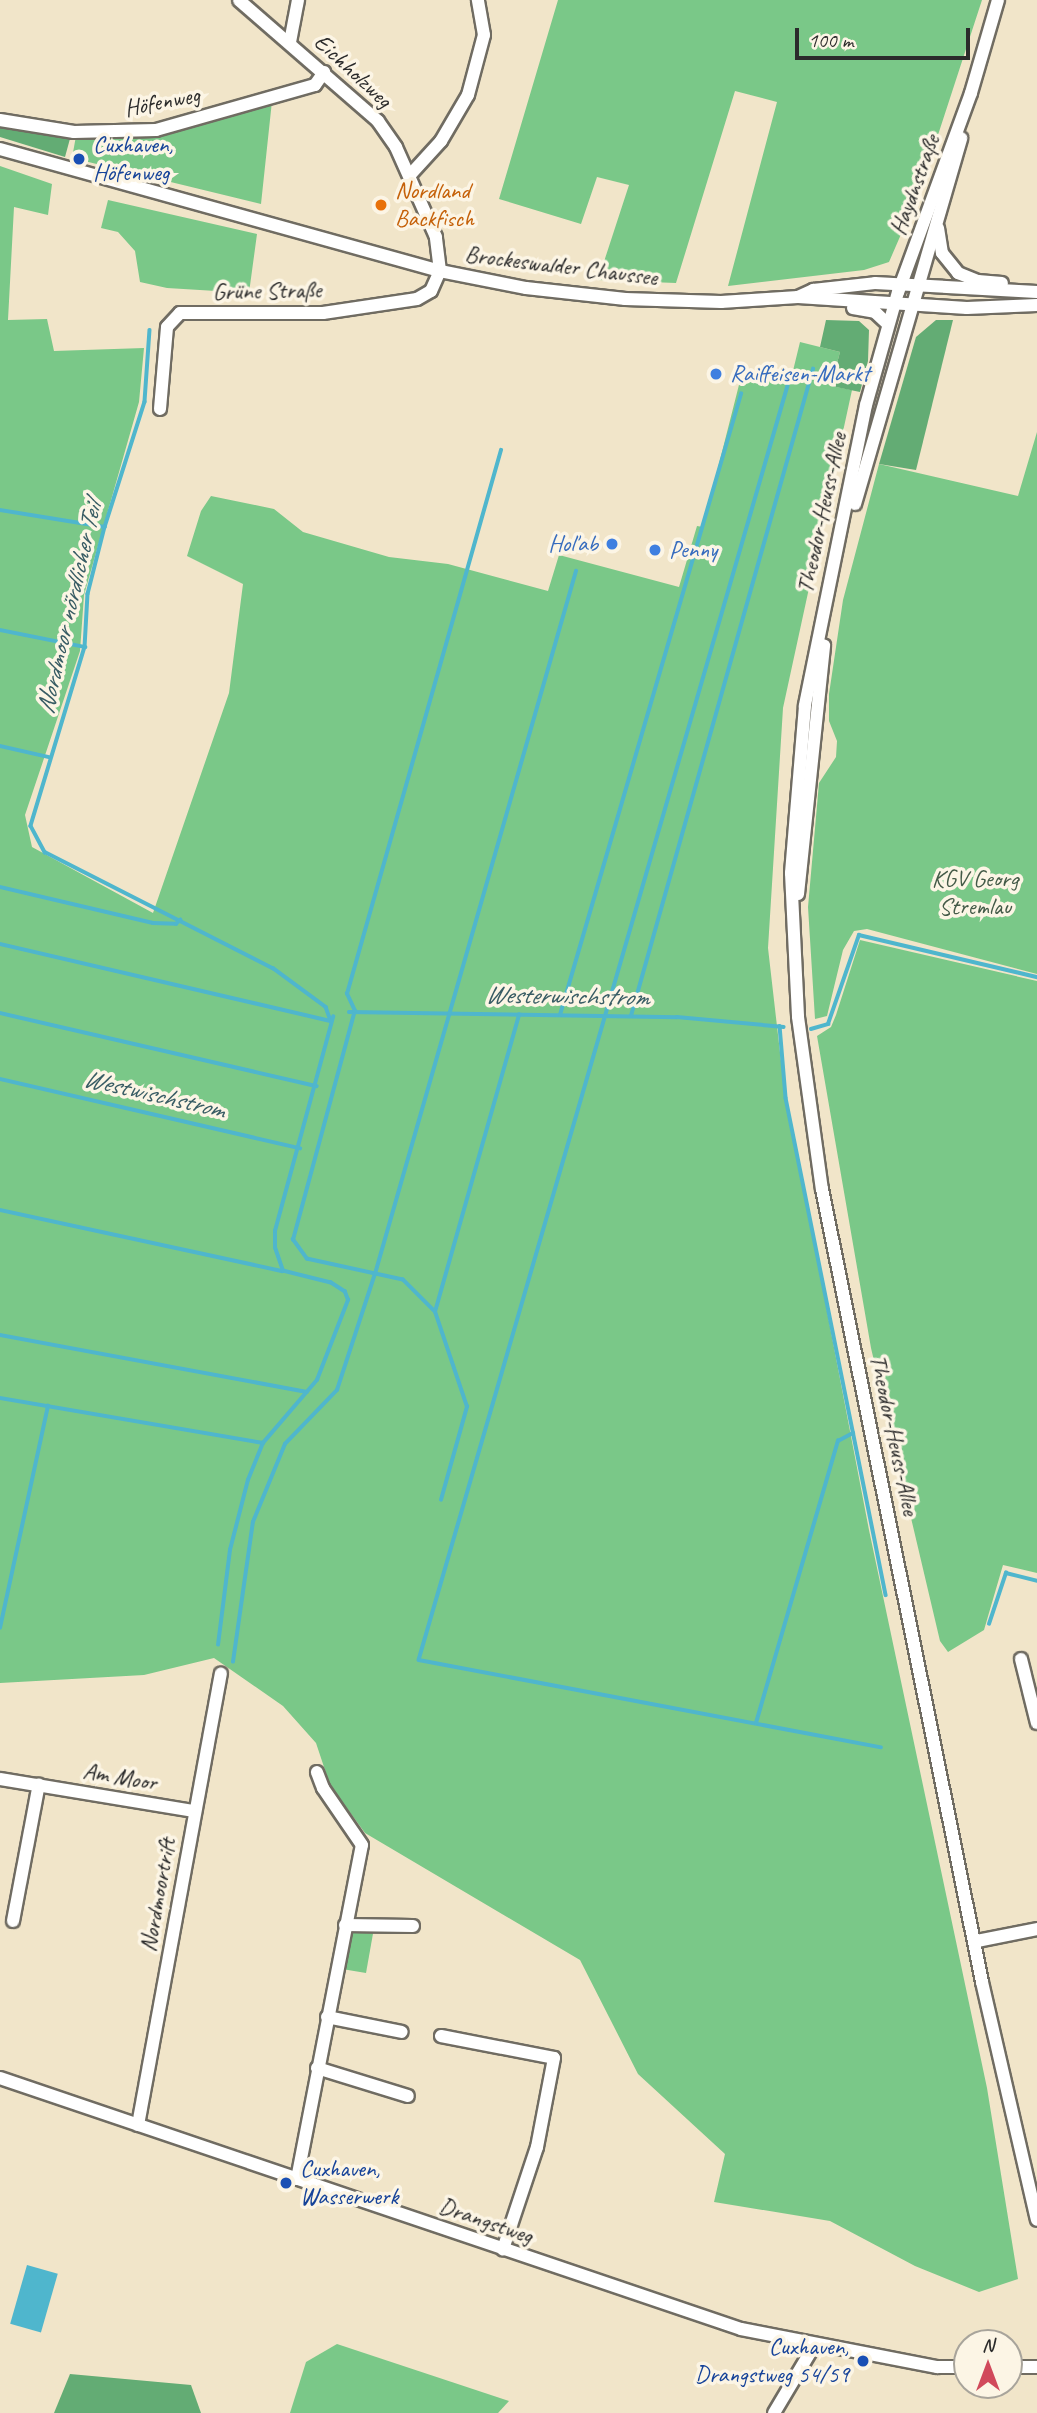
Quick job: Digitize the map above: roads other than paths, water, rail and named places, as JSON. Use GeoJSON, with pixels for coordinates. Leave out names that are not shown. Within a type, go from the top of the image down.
{"type":"FeatureCollection","features":[{"type":"Feature","properties":{"kind":"street","name":"Eichholzweg"},"geometry":{"type":"LineString","coordinates":[[239,0],[378,121],[410,175],[436,237],[440,271]]}},
{"type":"Feature","properties":{"kind":"street"},"geometry":{"type":"LineString","coordinates":[[290,42],[298,0]]}},
{"type":"Feature","properties":{"kind":"street"},"geometry":{"type":"LineString","coordinates":[[410,175],[441,141],[468,95],[484,35],[478,0]]}},
{"type":"Feature","properties":{"kind":"street","name":"Haydnstraße"},"geometry":{"type":"LineString","coordinates":[[916,296],[998,0]]}},
{"type":"Feature","properties":{"kind":"street","name":"Höfenweg"},"geometry":{"type":"LineString","coordinates":[[0,120],[74,132],[156,130],[315,85],[324,72]]}},
{"type":"Feature","properties":{"kind":"street","name":"Haydnstraße"},"geometry":{"type":"LineString","coordinates":[[898,293],[971,93]]}},
{"type":"Feature","properties":{"kind":"street","name":"Brockeswalder Chaussee"},"geometry":{"type":"LineString","coordinates":[[0,149],[440,271],[526,288],[625,299],[721,302],[798,297],[844,284],[967,308],[1037,305]]}},
{"type":"Feature","properties":{"kind":"street"},"geometry":{"type":"LineString","coordinates":[[937,224],[942,253],[958,273],[978,281],[1023,284],[1037,292]]}},
{"type":"Feature","properties":{"kind":"street","name":"Grüne Straße"},"geometry":{"type":"LineString","coordinates":[[160,409],[167,327],[180,313],[323,313],[416,299],[431,291],[440,271]]}},
{"type":"Feature","properties":{"kind":"street","name":"Brockeswalder Chaussee"},"geometry":{"type":"LineString","coordinates":[[798,297],[812,301],[898,293],[916,296],[1037,292]]}},
{"type":"Feature","properties":{"kind":"street","name":"Theodor-Heuss-Allee"},"geometry":{"type":"LineString","coordinates":[[805,747],[866,405],[898,293]]}},
{"type":"Feature","properties":{"kind":"street","name":"Theodor-Heuss-Allee"},"geometry":{"type":"LineString","coordinates":[[916,296],[880,410],[832,594],[805,747],[794,928],[798,1017],[822,1189],[977,1944],[1037,2220]]}},
{"type":"Feature","properties":{"kind":"street"},"geometry":{"type":"LineString","coordinates":[[812,301],[867,309],[888,324]]}},
{"type":"Feature","properties":{"kind":"street"},"geometry":{"type":"LineString","coordinates":[[1021,1659],[1037,1720]]}},
{"type":"Feature","properties":{"kind":"street","name":"Nordmoortrift"},"geometry":{"type":"LineString","coordinates":[[138,2125],[221,1674]]}},
{"type":"Feature","properties":{"kind":"street"},"geometry":{"type":"LineString","coordinates":[[297,2179],[362,1845],[323,1788],[317,1772]]}},
{"type":"Feature","properties":{"kind":"street","name":"Am Moor"},"geometry":{"type":"LineString","coordinates":[[0,1779],[194,1811]]}},
{"type":"Feature","properties":{"kind":"street"},"geometry":{"type":"LineString","coordinates":[[13,1921],[39,1784]]}},
{"type":"Feature","properties":{"kind":"street"},"geometry":{"type":"LineString","coordinates":[[345,1925],[413,1926]]}},
{"type":"Feature","properties":{"kind":"street"},"geometry":{"type":"LineString","coordinates":[[977,1944],[1037,1929]]}},
{"type":"Feature","properties":{"kind":"street"},"geometry":{"type":"LineString","coordinates":[[327,2018],[402,2032]]}},
{"type":"Feature","properties":{"kind":"street"},"geometry":{"type":"LineString","coordinates":[[441,2036],[554,2058],[537,2147],[503,2249]]}},
{"type":"Feature","properties":{"kind":"street"},"geometry":{"type":"LineString","coordinates":[[317,2068],[408,2096]]}},
{"type":"Feature","properties":{"kind":"street","name":"Drangstweg"},"geometry":{"type":"LineString","coordinates":[[0,2078],[741,2329],[814,2346],[937,2367],[953,2367]]}},
{"type":"Feature","properties":{"kind":"street"},"geometry":{"type":"LineString","coordinates":[[774,2413],[814,2346]]}},
{"type":"Feature","properties":{"kind":"water"},"geometry":{"type":"Polygon","coordinates":[[[27,2265],[58,2274],[41,2332],[10,2324],[27,2265]]]}},
{"type":"Feature","properties":{"kind":"waterway","name":"Nordmoor nördlicher Teil"},"geometry":{"type":"LineString","coordinates":[[150,330],[145,402],[105,527],[88,594],[85,647],[31,826],[45,852],[273,968],[326,1007],[330,1018]]}},
{"type":"Feature","properties":{"kind":"waterway"},"geometry":{"type":"LineString","coordinates":[[631,1016],[813,369]]}},
{"type":"Feature","properties":{"kind":"waterway"},"geometry":{"type":"LineString","coordinates":[[788,386],[419,1660],[881,1747]]}},
{"type":"Feature","properties":{"kind":"waterway"},"geometry":{"type":"LineString","coordinates":[[560,1015],[741,394]]}},
{"type":"Feature","properties":{"kind":"waterway"},"geometry":{"type":"LineString","coordinates":[[441,1500],[467,1407],[435,1312],[403,1280],[307,1259],[293,1240],[355,1011],[347,994],[501,450]]}},
{"type":"Feature","properties":{"kind":"waterway"},"geometry":{"type":"LineString","coordinates":[[0,510],[105,527]]}},
{"type":"Feature","properties":{"kind":"waterway"},"geometry":{"type":"LineString","coordinates":[[233,1662],[253,1522],[285,1444],[337,1390],[375,1274],[576,571]]}},
{"type":"Feature","properties":{"kind":"waterway"},"geometry":{"type":"LineString","coordinates":[[0,630],[85,647]]}},
{"type":"Feature","properties":{"kind":"waterway"},"geometry":{"type":"LineString","coordinates":[[0,746],[49,757]]}},
{"type":"Feature","properties":{"kind":"waterway"},"geometry":{"type":"LineString","coordinates":[[0,887],[153,923],[176,924],[180,920]]}},
{"type":"Feature","properties":{"kind":"waterway","name":"Westerwischstrom"},"geometry":{"type":"LineString","coordinates":[[811,1029],[828,1024],[859,935],[1037,977]]}},
{"type":"Feature","properties":{"kind":"waterway"},"geometry":{"type":"LineString","coordinates":[[0,944],[330,1021]]}},
{"type":"Feature","properties":{"kind":"waterway","name":"Westerwischstrom"},"geometry":{"type":"LineString","coordinates":[[349,1012],[677,1017],[784,1027]]}},
{"type":"Feature","properties":{"kind":"waterway"},"geometry":{"type":"LineString","coordinates":[[0,1013],[317,1086]]}},
{"type":"Feature","properties":{"kind":"waterway"},"geometry":{"type":"LineString","coordinates":[[435,1312],[519,1015]]}},
{"type":"Feature","properties":{"kind":"waterway"},"geometry":{"type":"LineString","coordinates":[[218,1645],[230,1550],[248,1480],[263,1443],[317,1380],[348,1300],[345,1292],[331,1283],[283,1271],[275,1248],[275,1231],[333,1017]]}},
{"type":"Feature","properties":{"kind":"waterway"},"geometry":{"type":"LineString","coordinates":[[780,1026],[786,1098],[886,1595]]}},
{"type":"Feature","properties":{"kind":"waterway","name":"Westwischstrom"},"geometry":{"type":"LineString","coordinates":[[0,1079],[300,1148]]}},
{"type":"Feature","properties":{"kind":"waterway"},"geometry":{"type":"LineString","coordinates":[[0,1210],[282,1271]]}},
{"type":"Feature","properties":{"kind":"waterway"},"geometry":{"type":"LineString","coordinates":[[0,1335],[307,1392]]}},
{"type":"Feature","properties":{"kind":"waterway"},"geometry":{"type":"LineString","coordinates":[[0,1398],[263,1443]]}},
{"type":"Feature","properties":{"kind":"waterway"},"geometry":{"type":"LineString","coordinates":[[0,1628],[48,1406]]}},
{"type":"Feature","properties":{"kind":"waterway"},"geometry":{"type":"LineString","coordinates":[[756,1723],[838,1441],[853,1433]]}},
{"type":"Feature","properties":{"kind":"waterway"},"geometry":{"type":"LineString","coordinates":[[989,1624],[1006,1573],[1037,1581]]}},
{"type":"Feature","properties":{"kind":"place","name":"Cuxhaven, Höfenweg"},"geometry":{"type":"Point","coordinates":[79,159]}},
{"type":"Feature","properties":{"kind":"place","name":"Nordland Backfisch"},"geometry":{"type":"Point","coordinates":[381,205]}},
{"type":"Feature","properties":{"kind":"place","name":"Raiffeisen-Markt"},"geometry":{"type":"Point","coordinates":[716,374]}},
{"type":"Feature","properties":{"kind":"place","name":"Hol'ab"},"geometry":{"type":"Point","coordinates":[612,544]}},
{"type":"Feature","properties":{"kind":"place","name":"Penny"},"geometry":{"type":"Point","coordinates":[655,550]}},
{"type":"Feature","properties":{"kind":"place","name":"Cuxhaven, Wasserwerk"},"geometry":{"type":"Point","coordinates":[286,2183]}},
{"type":"Feature","properties":{"kind":"place","name":"Cuxhaven, Drangstweg 54/59"},"geometry":{"type":"Point","coordinates":[863,2361]}},
{"type":"Feature","properties":{"kind":"park label","name":"KGV Georg Stremlau"},"geometry":{"type":"Point","coordinates":[975,893]}}]}
